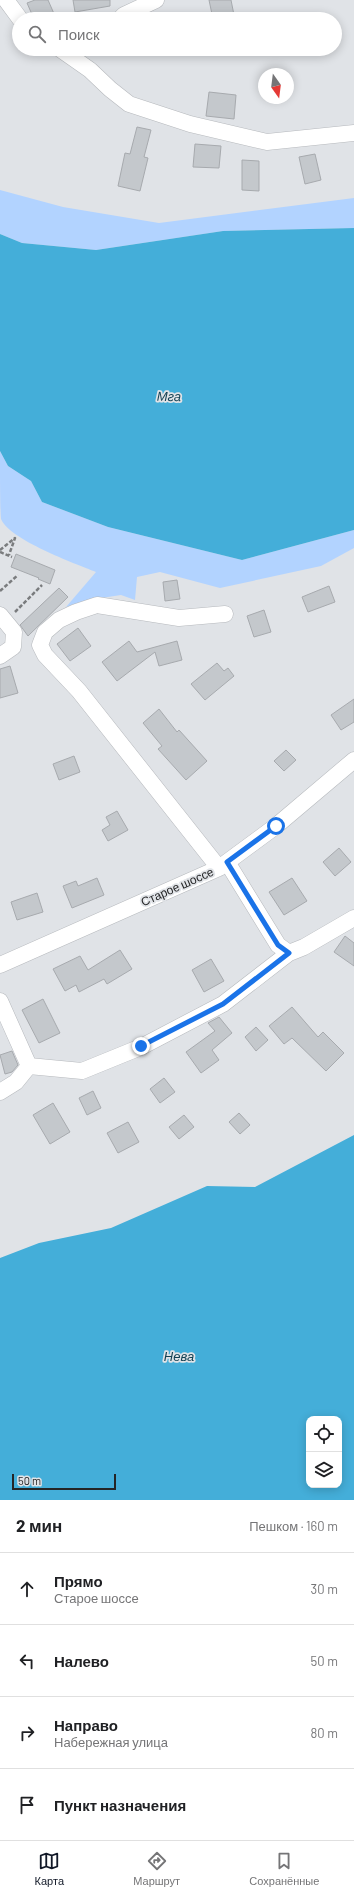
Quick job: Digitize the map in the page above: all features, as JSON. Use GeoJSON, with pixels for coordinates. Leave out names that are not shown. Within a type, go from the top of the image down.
{"type":"FeatureCollection","features":[{"type":"Feature","properties":{"kind":"street"},"geometry":{"type":"LineString","coordinates":[[6,0],[15,12]]}},
{"type":"Feature","properties":{"kind":"street"},"geometry":{"type":"LineString","coordinates":[[130,12],[156,0]]}},
{"type":"Feature","properties":{"kind":"street"},"geometry":{"type":"LineString","coordinates":[[76,56],[129,104],[190,124],[267,142],[354,134]]}},
{"type":"Feature","properties":{"kind":"street"},"geometry":{"type":"LineString","coordinates":[[225,614],[179,618],[97,605],[59,620],[45,632],[40,645],[45,655],[79,691],[223,865],[278,945],[289,953]]}},
{"type":"Feature","properties":{"kind":"street"},"geometry":{"type":"LineString","coordinates":[[0,656],[13,647],[14,632],[3,618]]}},
{"type":"Feature","properties":{"kind":"street","name":"Старое шоссе"},"geometry":{"type":"LineString","coordinates":[[0,965],[223,865],[276,826],[354,760]]}},
{"type":"Feature","properties":{"kind":"street"},"geometry":{"type":"LineString","coordinates":[[29,1066],[82,1071],[141,1046],[223,1004],[289,953],[304,947],[354,918]]}},
{"type":"Feature","properties":{"kind":"street"},"geometry":{"type":"LineString","coordinates":[[0,1001],[29,1066]]}},
{"type":"Feature","properties":{"kind":"street"},"geometry":{"type":"LineString","coordinates":[[0,1092],[16,1082],[29,1066]]}},
{"type":"Feature","properties":{"kind":"path"},"geometry":{"type":"LineString","coordinates":[[14,538],[10,556],[0,551],[14,538]]}},
{"type":"Feature","properties":{"kind":"path"},"geometry":{"type":"LineString","coordinates":[[0,591],[18,575]]}},
{"type":"Feature","properties":{"kind":"path"},"geometry":{"type":"LineString","coordinates":[[3,618],[42,585]]}},
{"type":"Feature","properties":{"kind":"shaded area"},"geometry":{"type":"Polygon","coordinates":[[[0,190],[63,207],[159,223],[354,198],[354,228],[223,231],[96,250],[22,243],[0,234],[0,190]]]}},
{"type":"Feature","properties":{"kind":"shaded area"},"geometry":{"type":"Polygon","coordinates":[[[0,451],[8,466],[31,481],[42,502],[108,527],[242,560],[354,530],[354,548],[321,566],[220,588],[160,572],[137,577],[135,600],[121,595],[88,600],[66,607],[96,572],[29,543],[7,527],[1,519],[0,451]]]}},
{"type":"Feature","properties":{"kind":"water","name":"Мга"},"geometry":{"type":"Polygon","coordinates":[[[354,228],[354,530],[242,560],[108,527],[42,502],[31,481],[8,466],[0,451],[0,234],[22,243],[96,250],[223,231],[354,228]]]}},
{"type":"Feature","properties":{"kind":"water","name":"Нева"},"geometry":{"type":"Polygon","coordinates":[[[354,1135],[354,1500],[0,1500],[0,1258],[39,1243],[111,1228],[207,1186],[255,1187],[354,1135]]]}},
{"type":"Feature","properties":{"kind":"building"},"geometry":{"type":"Polygon","coordinates":[[[35,0],[48,0],[53,12],[31,12],[27,3],[35,0]]]}},
{"type":"Feature","properties":{"kind":"building"},"geometry":{"type":"Polygon","coordinates":[[[73,0],[110,0],[110,6],[75,12],[73,0]]]}},
{"type":"Feature","properties":{"kind":"building"},"geometry":{"type":"Polygon","coordinates":[[[209,0],[231,0],[233,12],[212,12],[209,0]]]}},
{"type":"Feature","properties":{"kind":"building"},"geometry":{"type":"Polygon","coordinates":[[[209,92],[236,95],[234,119],[206,116],[209,92]]]}},
{"type":"Feature","properties":{"kind":"building"},"geometry":{"type":"Polygon","coordinates":[[[137,127],[151,130],[144,157],[148,158],[140,191],[118,186],[125,153],[130,154],[137,127]]]}},
{"type":"Feature","properties":{"kind":"building"},"geometry":{"type":"Polygon","coordinates":[[[195,144],[221,146],[219,168],[193,167],[195,144]]]}},
{"type":"Feature","properties":{"kind":"building"},"geometry":{"type":"Polygon","coordinates":[[[315,154],[321,180],[305,184],[299,157],[315,154]]]}},
{"type":"Feature","properties":{"kind":"building"},"geometry":{"type":"Polygon","coordinates":[[[242,160],[259,161],[259,191],[242,190],[242,160]]]}},
{"type":"Feature","properties":{"kind":"building"},"geometry":{"type":"Polygon","coordinates":[[[16,554],[55,570],[50,584],[11,567],[16,554]]]}},
{"type":"Feature","properties":{"kind":"building"},"geometry":{"type":"Polygon","coordinates":[[[177,580],[180,599],[165,601],[163,582],[177,580]]]}},
{"type":"Feature","properties":{"kind":"building"},"geometry":{"type":"Polygon","coordinates":[[[329,586],[335,602],[308,612],[302,597],[329,586]]]}},
{"type":"Feature","properties":{"kind":"building"},"geometry":{"type":"Polygon","coordinates":[[[59,588],[68,597],[28,636],[20,625],[59,588]]]}},
{"type":"Feature","properties":{"kind":"building"},"geometry":{"type":"Polygon","coordinates":[[[264,610],[271,632],[254,637],[247,616],[264,610]]]}},
{"type":"Feature","properties":{"kind":"building"},"geometry":{"type":"Polygon","coordinates":[[[78,628],[91,646],[70,661],[57,644],[78,628]]]}},
{"type":"Feature","properties":{"kind":"building"},"geometry":{"type":"Polygon","coordinates":[[[129,641],[137,652],[177,641],[182,660],[159,666],[155,652],[117,681],[102,662],[129,641]]]}},
{"type":"Feature","properties":{"kind":"building"},"geometry":{"type":"Polygon","coordinates":[[[217,663],[224,671],[228,668],[234,676],[205,700],[191,684],[217,663]]]}},
{"type":"Feature","properties":{"kind":"building"},"geometry":{"type":"Polygon","coordinates":[[[10,666],[18,693],[0,698],[0,669],[10,666]]]}},
{"type":"Feature","properties":{"kind":"building"},"geometry":{"type":"Polygon","coordinates":[[[354,699],[354,722],[341,730],[331,715],[354,699]]]}},
{"type":"Feature","properties":{"kind":"building"},"geometry":{"type":"Polygon","coordinates":[[[159,709],[177,732],[179,730],[207,761],[186,780],[158,749],[162,746],[143,723],[159,709]]]}},
{"type":"Feature","properties":{"kind":"building"},"geometry":{"type":"Polygon","coordinates":[[[286,750],[296,760],[284,771],[274,761],[286,750]]]}},
{"type":"Feature","properties":{"kind":"building"},"geometry":{"type":"Polygon","coordinates":[[[74,756],[80,772],[59,780],[53,764],[74,756]]]}},
{"type":"Feature","properties":{"kind":"building"},"geometry":{"type":"Polygon","coordinates":[[[117,811],[128,830],[108,841],[102,830],[110,825],[106,817],[117,811]]]}},
{"type":"Feature","properties":{"kind":"building"},"geometry":{"type":"Polygon","coordinates":[[[339,848],[351,862],[335,876],[323,862],[339,848]]]}},
{"type":"Feature","properties":{"kind":"building"},"geometry":{"type":"Polygon","coordinates":[[[97,878],[104,895],[72,908],[63,886],[76,881],[78,886],[97,878]]]}},
{"type":"Feature","properties":{"kind":"building"},"geometry":{"type":"Polygon","coordinates":[[[292,878],[307,901],[284,915],[269,892],[292,878]]]}},
{"type":"Feature","properties":{"kind":"building"},"geometry":{"type":"Polygon","coordinates":[[[37,893],[43,912],[17,920],[11,902],[37,893]]]}},
{"type":"Feature","properties":{"kind":"building"},"geometry":{"type":"Polygon","coordinates":[[[345,936],[354,943],[354,966],[334,952],[345,936]]]}},
{"type":"Feature","properties":{"kind":"building"},"geometry":{"type":"Polygon","coordinates":[[[120,950],[132,969],[107,984],[104,979],[79,992],[76,985],[65,991],[53,969],[80,956],[88,970],[120,950]]]}},
{"type":"Feature","properties":{"kind":"building"},"geometry":{"type":"Polygon","coordinates":[[[211,959],[224,981],[204,992],[192,970],[211,959]]]}},
{"type":"Feature","properties":{"kind":"building"},"geometry":{"type":"Polygon","coordinates":[[[43,999],[60,1033],[39,1043],[22,1010],[43,999]]]}},
{"type":"Feature","properties":{"kind":"building"},"geometry":{"type":"Polygon","coordinates":[[[292,1007],[318,1037],[323,1032],[344,1053],[326,1071],[292,1038],[284,1044],[269,1026],[292,1007]]]}},
{"type":"Feature","properties":{"kind":"building"},"geometry":{"type":"Polygon","coordinates":[[[219,1017],[232,1033],[212,1050],[219,1060],[201,1073],[186,1052],[215,1031],[208,1023],[219,1017]]]}},
{"type":"Feature","properties":{"kind":"building"},"geometry":{"type":"Polygon","coordinates":[[[256,1027],[268,1040],[256,1051],[245,1037],[256,1027]]]}},
{"type":"Feature","properties":{"kind":"building"},"geometry":{"type":"Polygon","coordinates":[[[12,1051],[18,1065],[12,1072],[5,1074],[0,1055],[12,1051]]]}},
{"type":"Feature","properties":{"kind":"building"},"geometry":{"type":"Polygon","coordinates":[[[164,1078],[175,1092],[160,1103],[150,1089],[164,1078]]]}},
{"type":"Feature","properties":{"kind":"building"},"geometry":{"type":"Polygon","coordinates":[[[93,1091],[101,1108],[87,1115],[79,1098],[93,1091]]]}},
{"type":"Feature","properties":{"kind":"building"},"geometry":{"type":"Polygon","coordinates":[[[53,1103],[70,1132],[50,1144],[33,1115],[53,1103]]]}},
{"type":"Feature","properties":{"kind":"building"},"geometry":{"type":"Polygon","coordinates":[[[239,1113],[250,1125],[240,1134],[229,1122],[239,1113]]]}},
{"type":"Feature","properties":{"kind":"building"},"geometry":{"type":"Polygon","coordinates":[[[184,1115],[194,1127],[179,1139],[169,1127],[184,1115]]]}},
{"type":"Feature","properties":{"kind":"building"},"geometry":{"type":"Polygon","coordinates":[[[128,1122],[139,1142],[118,1153],[107,1133],[128,1122]]]}},
{"type":"Feature","properties":{"kind":"route"},"geometry":{"type":"LineString","coordinates":[[141,1046],[223,1004],[289,953],[278,945],[227,862],[276,826]]}}]}
